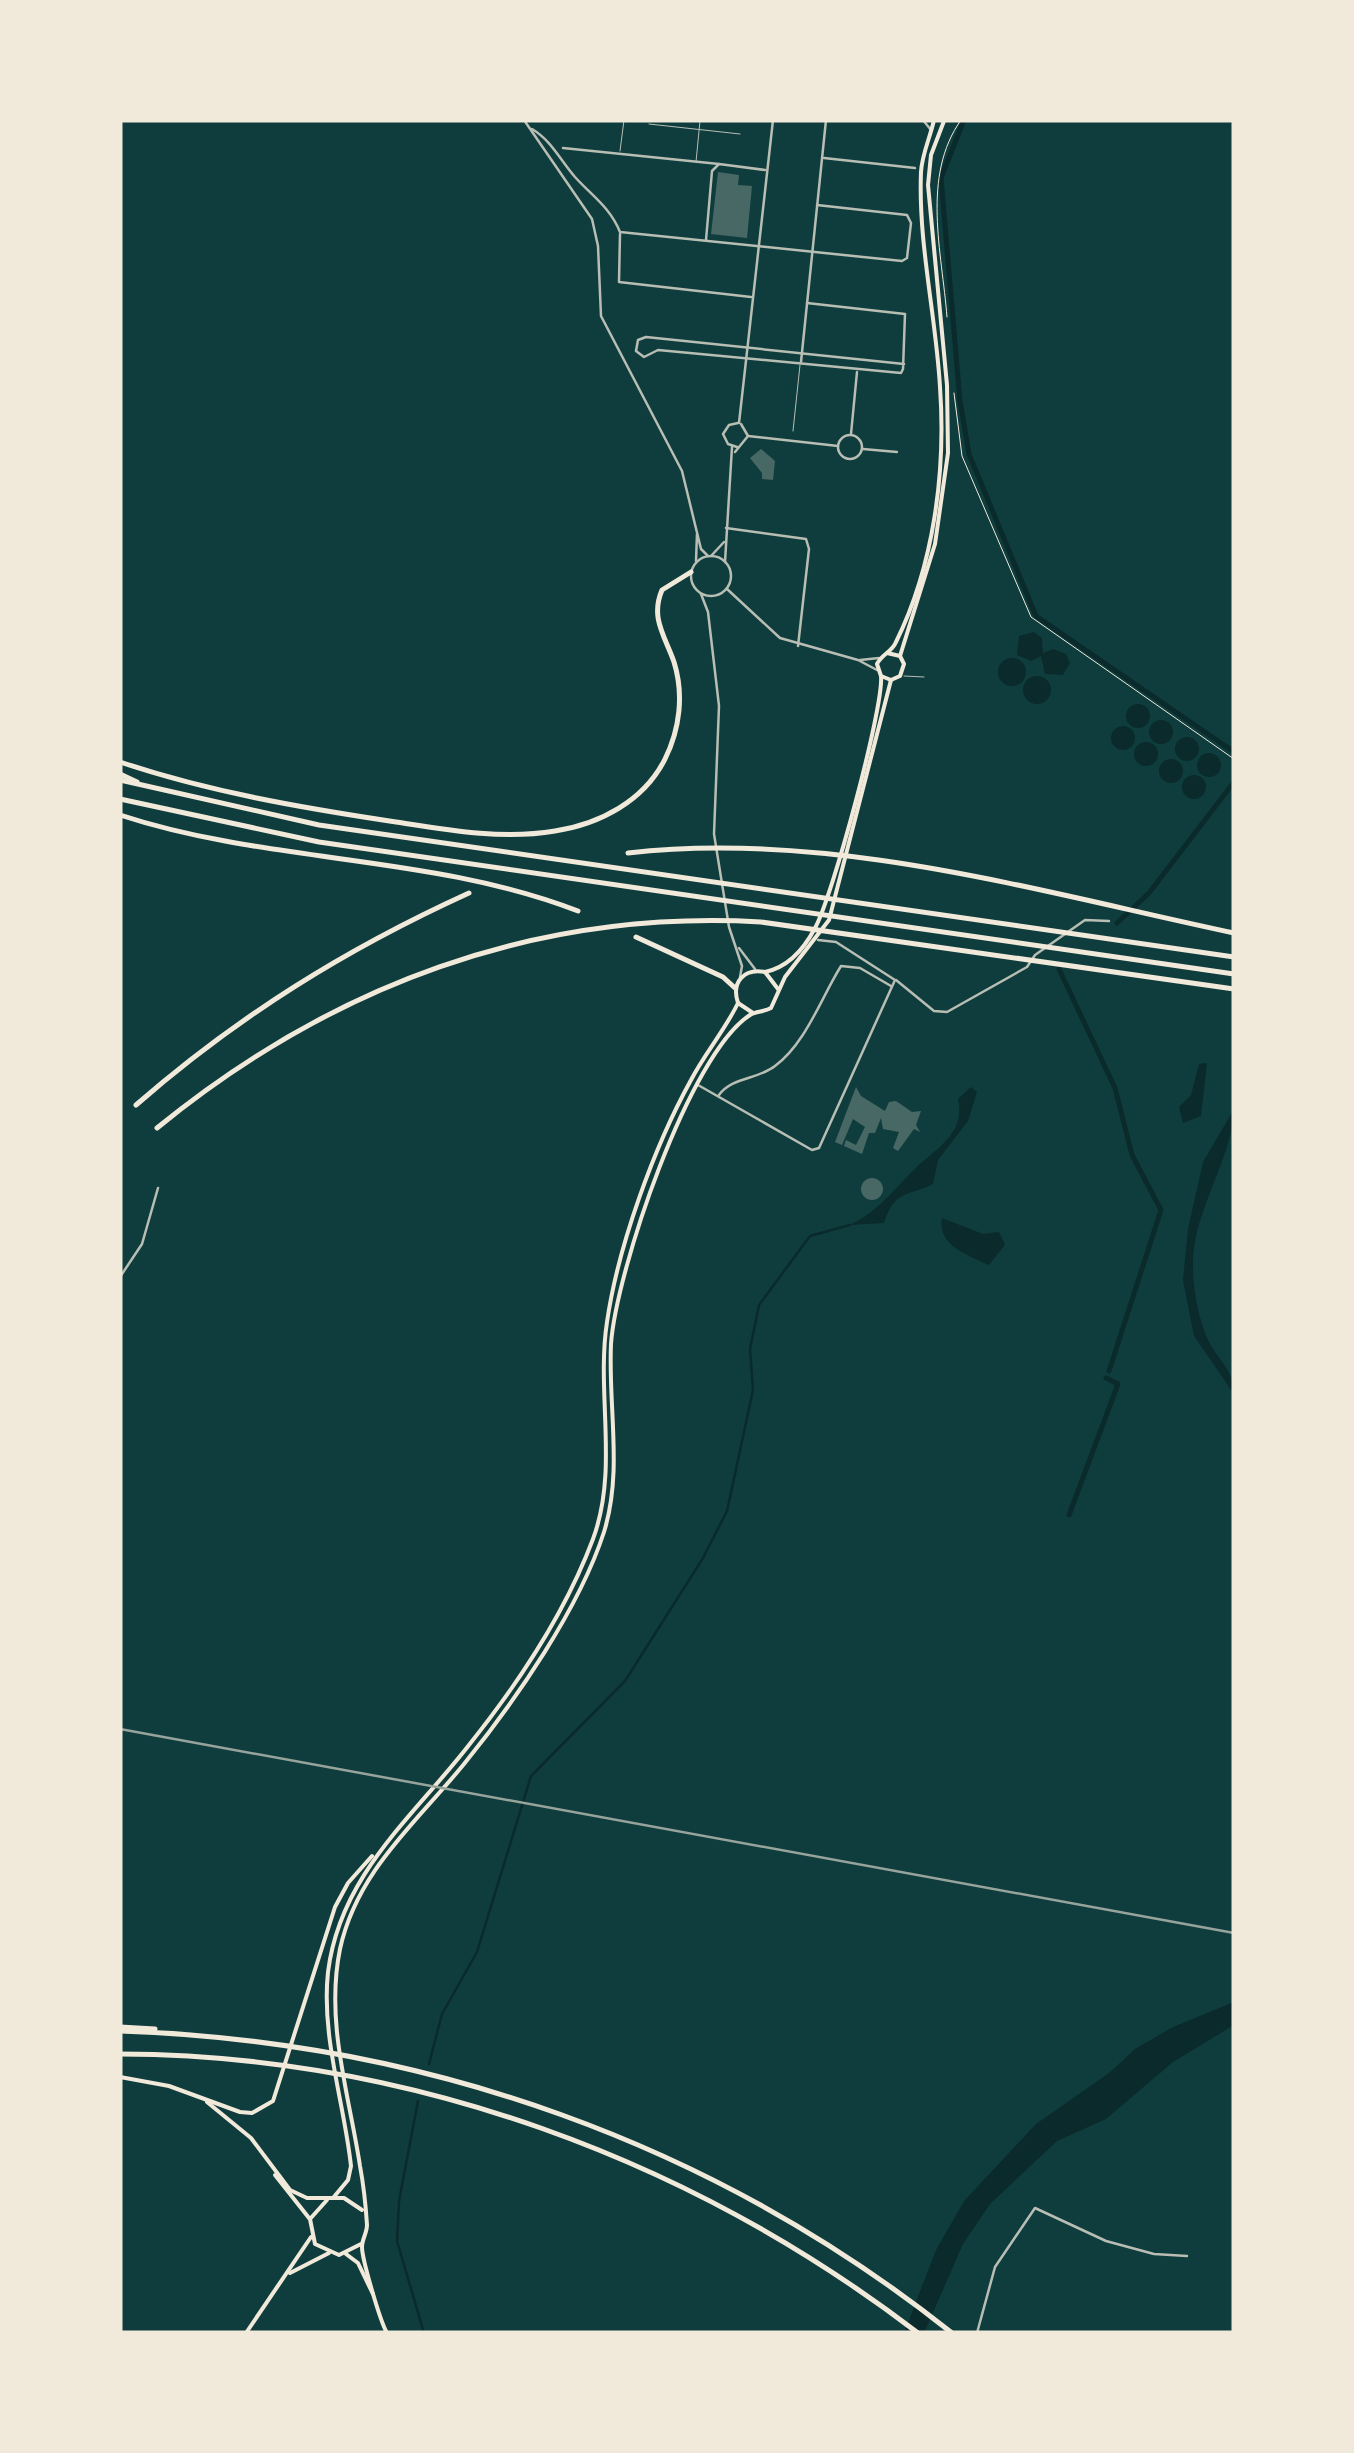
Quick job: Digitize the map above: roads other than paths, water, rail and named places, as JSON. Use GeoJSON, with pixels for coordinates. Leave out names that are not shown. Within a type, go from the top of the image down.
{"type":"FeatureCollection","features":[{"type":"Feature","properties":{"kind":"highway"},"geometry":{"type":"LineString","coordinates":[[120,762],[219,790],[438,828],[527,834],[586,824],[641,792],[666,757],[678,722],[680,688],[656,610],[670,582],[691,572]]}},
{"type":"Feature","properties":{"kind":"highway"},"geometry":{"type":"LineString","coordinates":[[120,777],[144,787],[319,825],[1234,957]]}},
{"type":"Feature","properties":{"kind":"highway"},"geometry":{"type":"LineString","coordinates":[[120,799],[288,836],[1234,974]]}},
{"type":"Feature","properties":{"kind":"highway"},"geometry":{"type":"LineString","coordinates":[[120,815],[256,844],[480,879],[578,912]]}},
{"type":"Feature","properties":{"kind":"highway"},"geometry":{"type":"LineString","coordinates":[[628,853],[692,847],[790,849],[869,860],[1234,932]]}},
{"type":"Feature","properties":{"kind":"highway"},"geometry":{"type":"LineString","coordinates":[[136,1105],[212,1040],[294,984],[375,937],[469,893]]}},
{"type":"Feature","properties":{"kind":"highway"},"geometry":{"type":"LineString","coordinates":[[156,1128],[279,1043],[425,971],[554,933],[632,921],[797,926],[1234,988]]}},
{"type":"Feature","properties":{"kind":"highway"},"geometry":{"type":"LineString","coordinates":[[636,937],[723,978],[735,988]]}},
{"type":"Feature","properties":{"kind":"highway"},"geometry":{"type":"LineString","coordinates":[[120,2029],[245,2040],[427,2072],[516,2097],[632,2140],[729,2186],[810,2232],[952,2333]]}},
{"type":"Feature","properties":{"kind":"highway"},"geometry":{"type":"LineString","coordinates":[[120,2054],[247,2060],[353,2076],[440,2096],[610,2153],[754,2224],[846,2280],[918,2333]]}},
{"type":"Feature","properties":{"kind":"main road"},"geometry":{"type":"LineString","coordinates":[[941,120],[928,184],[948,418],[946,486],[927,577],[900,656],[904,664],[900,676],[892,680],[877,670],[879,658],[894,646],[920,574],[940,462],[940,385],[921,183],[931,132],[941,120]]}},
{"type":"Feature","properties":{"kind":"main road"},"geometry":{"type":"LineString","coordinates":[[887,652],[900,656]]}},
{"type":"Feature","properties":{"kind":"main road"},"geometry":{"type":"LineString","coordinates":[[120,2077],[148,2081],[252,2113],[273,2101],[335,1907],[348,1883],[482,1729],[570,1591],[601,1512],[606,1472],[604,1356],[611,1300],[666,1132],[690,1081],[738,1003],[735,988],[740,978],[756,970],[765,972],[782,967],[801,949],[826,906],[881,676]]}},
{"type":"Feature","properties":{"kind":"main road"},"geometry":{"type":"LineString","coordinates":[[387,2333],[362,2241],[366,2226],[360,2168],[334,2011],[336,1973],[347,1926],[366,1883],[388,1850],[487,1735],[567,1609],[597,1551],[614,1480],[611,1345],[618,1301],[660,1166],[698,1085],[734,1031],[753,1013],[771,1008],[778,989],[818,940],[828,920],[892,680]]}},
{"type":"Feature","properties":{"kind":"main road"},"geometry":{"type":"LineString","coordinates":[[765,972],[778,989]]}},
{"type":"Feature","properties":{"kind":"main road"},"geometry":{"type":"LineString","coordinates":[[738,1003],[753,1013]]}},
{"type":"Feature","properties":{"kind":"main road"},"geometry":{"type":"LineString","coordinates":[[310,2219],[348,2180],[350,2166],[330,2038],[328,1971],[347,1905],[382,1845]]}},
{"type":"Feature","properties":{"kind":"main road"},"geometry":{"type":"LineString","coordinates":[[200,2098],[239,2126],[290,2190],[306,2198],[350,2200],[362,2210]]}},
{"type":"Feature","properties":{"kind":"main road"},"geometry":{"type":"LineString","coordinates":[[246,2333],[311,2237],[310,2219],[281,2185],[265,2158]]}},
{"type":"Feature","properties":{"kind":"main road"},"geometry":{"type":"LineString","coordinates":[[311,2237],[328,2253]]}},
{"type":"Feature","properties":{"kind":"main road"},"geometry":{"type":"LineString","coordinates":[[346,2254],[362,2241]]}},
{"type":"Feature","properties":{"kind":"main road"},"geometry":{"type":"LineString","coordinates":[[279,2282],[301,2264],[328,2253],[346,2254],[364,2272],[376,2299]]}},
{"type":"Feature","properties":{"kind":"street"},"geometry":{"type":"LineString","coordinates":[[620,154],[624,120]]}},
{"type":"Feature","properties":{"kind":"street"},"geometry":{"type":"LineString","coordinates":[[696,162],[700,120]]}},
{"type":"Feature","properties":{"kind":"street"},"geometry":{"type":"LineString","coordinates":[[748,436],[739,424],[773,120]]}},
{"type":"Feature","properties":{"kind":"street"},"geometry":{"type":"LineString","coordinates":[[793,431],[826,120]]}},
{"type":"Feature","properties":{"kind":"street"},"geometry":{"type":"LineString","coordinates":[[923,120],[931,132]]}},
{"type":"Feature","properties":{"kind":"street"},"geometry":{"type":"LineString","coordinates":[[526,122],[547,139],[577,180],[589,186],[620,232],[620,282],[754,297]]}},
{"type":"Feature","properties":{"kind":"street"},"geometry":{"type":"LineString","coordinates":[[526,122],[592,219],[598,246],[601,316],[682,471],[701,549],[725,562]]}},
{"type":"Feature","properties":{"kind":"street"},"geometry":{"type":"LineString","coordinates":[[649,124],[740,134]]}},
{"type":"Feature","properties":{"kind":"street"},"geometry":{"type":"LineString","coordinates":[[563,148],[768,170]]}},
{"type":"Feature","properties":{"kind":"street"},"geometry":{"type":"LineString","coordinates":[[822,158],[915,168]]}},
{"type":"Feature","properties":{"kind":"street"},"geometry":{"type":"LineString","coordinates":[[707,242],[704,230],[710,175],[719,164]]}},
{"type":"Feature","properties":{"kind":"street"},"geometry":{"type":"LineString","coordinates":[[620,232],[902,262],[908,256],[911,220],[907,215],[817,205]]}},
{"type":"Feature","properties":{"kind":"street"},"geometry":{"type":"LineString","coordinates":[[807,303],[905,314],[904,364],[897,375],[658,350],[644,357],[635,345],[646,336],[904,364]]}},
{"type":"Feature","properties":{"kind":"street"},"geometry":{"type":"LineString","coordinates":[[701,594],[712,596],[727,589],[731,575],[725,562],[725,541],[735,447],[748,436],[838,446],[851,436],[858,371]]}},
{"type":"Feature","properties":{"kind":"street"},"geometry":{"type":"LineString","coordinates":[[735,447],[725,441],[724,431],[739,424]]}},
{"type":"Feature","properties":{"kind":"street"},"geometry":{"type":"LineString","coordinates":[[838,446],[847,459],[857,457],[860,441],[851,436]]}},
{"type":"Feature","properties":{"kind":"street"},"geometry":{"type":"LineString","coordinates":[[861,449],[897,452]]}},
{"type":"Feature","properties":{"kind":"street"},"geometry":{"type":"LineString","coordinates":[[696,528],[692,584],[708,612],[720,706],[714,834],[730,926],[738,947],[740,978]]}},
{"type":"Feature","properties":{"kind":"street"},"geometry":{"type":"LineString","coordinates":[[726,528],[806,539],[809,550],[798,646]]}},
{"type":"Feature","properties":{"kind":"street"},"geometry":{"type":"LineString","coordinates":[[696,562],[710,556],[725,541]]}},
{"type":"Feature","properties":{"kind":"street"},"geometry":{"type":"LineString","coordinates":[[727,589],[780,638],[858,660],[877,670]]}},
{"type":"Feature","properties":{"kind":"street"},"geometry":{"type":"LineString","coordinates":[[708,612],[712,596]]}},
{"type":"Feature","properties":{"kind":"street"},"geometry":{"type":"LineString","coordinates":[[858,660],[879,658]]}},
{"type":"Feature","properties":{"kind":"street"},"geometry":{"type":"LineString","coordinates":[[904,664],[913,676]]}},
{"type":"Feature","properties":{"kind":"street"},"geometry":{"type":"LineString","coordinates":[[900,676],[924,677]]}},
{"type":"Feature","properties":{"kind":"street"},"geometry":{"type":"LineString","coordinates":[[828,920],[836,942]]}},
{"type":"Feature","properties":{"kind":"street"},"geometry":{"type":"LineString","coordinates":[[818,940],[836,942],[896,980],[934,1011],[947,1012],[1026,968],[1036,955],[1086,920],[1108,922]]}},
{"type":"Feature","properties":{"kind":"street"},"geometry":{"type":"LineString","coordinates":[[738,947],[756,970]]}},
{"type":"Feature","properties":{"kind":"street"},"geometry":{"type":"LineString","coordinates":[[718,1096],[726,1086],[771,1070],[782,1060],[818,1011],[841,966],[860,968],[892,986]]}},
{"type":"Feature","properties":{"kind":"street"},"geometry":{"type":"LineString","coordinates":[[698,1085],[812,1150],[820,1148],[896,980]]}},
{"type":"Feature","properties":{"kind":"street"},"geometry":{"type":"LineString","coordinates":[[120,1277],[142,1244],[158,1188]]}},
{"type":"Feature","properties":{"kind":"street"},"geometry":{"type":"LineString","coordinates":[[977,2333],[995,2267],[1035,2208],[1106,2241],[1154,2254],[1186,2256]]}},
{"type":"Feature","properties":{"kind":"water"},"geometry":{"type":"Polygon","coordinates":[[[1034,632],[1042,638],[1043,653],[1053,649],[1066,654],[1070,663],[1063,675],[1045,674],[1041,656],[1031,661],[1017,655],[1019,636],[1034,632]]]}},
{"type":"Feature","properties":{"kind":"water"},"geometry":{"type":"Polygon","coordinates":[[[1012,658],[1022,662],[1026,672],[1022,682],[1012,686],[1002,682],[998,672],[1002,662],[1012,658]]]}},
{"type":"Feature","properties":{"kind":"water"},"geometry":{"type":"Polygon","coordinates":[[[1037,676],[1047,680],[1051,690],[1047,700],[1037,704],[1027,700],[1023,690],[1027,680],[1037,676]]]}},
{"type":"Feature","properties":{"kind":"water"},"geometry":{"type":"Polygon","coordinates":[[[1138,704],[1147,707],[1147,725],[1138,728],[1129,725],[1126,716],[1129,707],[1138,704]]]}},
{"type":"Feature","properties":{"kind":"water"},"geometry":{"type":"Polygon","coordinates":[[[1161,720],[1170,723],[1170,741],[1161,744],[1152,741],[1149,732],[1152,723],[1161,720]]]}},
{"type":"Feature","properties":{"kind":"water"},"geometry":{"type":"Polygon","coordinates":[[[1118,726],[1128,726],[1135,738],[1128,750],[1118,750],[1111,743],[1111,733],[1118,726]]]}},
{"type":"Feature","properties":{"kind":"water"},"geometry":{"type":"Polygon","coordinates":[[[1187,737],[1196,740],[1196,758],[1187,761],[1178,758],[1175,749],[1178,740],[1187,737]]]}},
{"type":"Feature","properties":{"kind":"water"},"geometry":{"type":"Polygon","coordinates":[[[1141,742],[1151,742],[1158,754],[1151,766],[1141,766],[1134,759],[1134,749],[1141,742]]]}},
{"type":"Feature","properties":{"kind":"water"},"geometry":{"type":"Polygon","coordinates":[[[1209,753],[1218,756],[1218,774],[1209,777],[1200,774],[1197,765],[1200,756],[1209,753]]]}},
{"type":"Feature","properties":{"kind":"water"},"geometry":{"type":"Polygon","coordinates":[[[1171,759],[1180,762],[1180,780],[1171,783],[1162,780],[1159,771],[1162,762],[1171,759]]]}},
{"type":"Feature","properties":{"kind":"water"},"geometry":{"type":"Polygon","coordinates":[[[1194,775],[1203,778],[1203,796],[1194,799],[1185,796],[1182,787],[1185,778],[1194,775]]]}},
{"type":"Feature","properties":{"kind":"water"},"geometry":{"type":"Polygon","coordinates":[[[1207,1063],[1201,1116],[1183,1123],[1179,1107],[1191,1095],[1199,1064],[1207,1063]]]}},
{"type":"Feature","properties":{"kind":"water"},"geometry":{"type":"Polygon","coordinates":[[[971,1087],[977,1092],[968,1121],[938,1160],[933,1184],[897,1199],[884,1223],[850,1225],[879,1205],[944,1143],[958,1120],[958,1099],[971,1087]]]}},
{"type":"Feature","properties":{"kind":"water"},"geometry":{"type":"Polygon","coordinates":[[[1234,1109],[1227,1145],[1199,1225],[1193,1264],[1201,1322],[1228,1371],[1234,1394],[1194,1336],[1183,1280],[1188,1229],[1203,1162],[1234,1109]]]}},
{"type":"Feature","properties":{"kind":"water"},"geometry":{"type":"Polygon","coordinates":[[[942,1218],[983,1234],[999,1232],[1005,1245],[989,1265],[949,1243],[942,1218]]]}},
{"type":"Feature","properties":{"kind":"water"},"geometry":{"type":"Polygon","coordinates":[[[1234,2002],[1234,2025],[1173,2062],[1106,2119],[1057,2141],[990,2204],[963,2244],[924,2333],[904,2333],[936,2250],[964,2201],[1036,2124],[1109,2073],[1135,2049],[1173,2027],[1234,2002]]]}},
{"type":"Feature","properties":{"kind":"waterway"},"geometry":{"type":"LineString","coordinates":[[964,120],[941,178],[960,401],[969,454],[1036,616],[1234,752]]}},
{"type":"Feature","properties":{"kind":"waterway"},"geometry":{"type":"LineString","coordinates":[[1117,923],[1149,893],[1234,782]]}},
{"type":"Feature","properties":{"kind":"waterway"},"geometry":{"type":"LineString","coordinates":[[1059,969],[1115,1088],[1132,1155],[1161,1210],[1109,1371]]}},
{"type":"Feature","properties":{"kind":"waterway"},"geometry":{"type":"LineString","coordinates":[[429,2064],[442,2014],[477,1952],[531,1776],[625,1681],[703,1558],[727,1511],[753,1390],[750,1349],[759,1305],[810,1236],[850,1225]]}},
{"type":"Feature","properties":{"kind":"waterway"},"geometry":{"type":"LineString","coordinates":[[1069,1515],[1118,1384],[1106,1378]]}},
{"type":"Feature","properties":{"kind":"waterway"},"geometry":{"type":"LineString","coordinates":[[418,2101],[399,2201],[397,2241],[424,2333]]}},
{"type":"Feature","properties":{"kind":"railway"},"geometry":{"type":"LineString","coordinates":[[120,1729],[1234,1933]]}}]}
